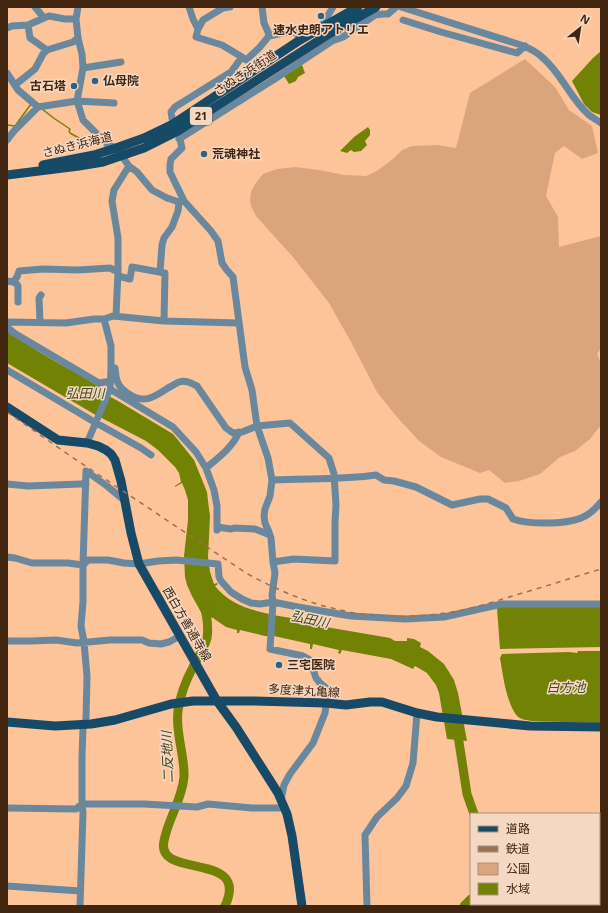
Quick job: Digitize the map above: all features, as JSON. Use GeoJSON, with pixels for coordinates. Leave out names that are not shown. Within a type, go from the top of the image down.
{"type":"FeatureCollection","features":[{"type":"Feature","properties":{"kind":"main road","name":"さぬき浜街道"},"geometry":{"type":"LineString","coordinates":[[177,131],[300,40],[358,7]]}},
{"type":"Feature","properties":{"kind":"main road","name":"さぬき浜街道"},"geometry":{"type":"LineString","coordinates":[[7,174],[103,162],[144,148],[177,131],[328,34],[376,7]]}},
{"type":"Feature","properties":{"kind":"main road","name":"さぬき浜海道"},"geometry":{"type":"LineString","coordinates":[[7,174],[94,155],[144,138],[177,131]]}},
{"type":"Feature","properties":{"kind":"main road","name":"西白方善通寺線"},"geometry":{"type":"LineString","coordinates":[[7,407],[58,440],[88,443],[98,446],[111,454],[115,460],[122,481],[124,500],[139,564],[217,701],[236,727],[283,804],[292,836],[302,906]]}},
{"type":"Feature","properties":{"kind":"main road","name":"多度津丸亀線"},"geometry":{"type":"LineString","coordinates":[[7,722],[55,726],[84,725],[115,720],[171,704],[193,701],[326,703],[346,705],[382,702],[417,713],[437,717],[530,726],[601,727]]}},
{"type":"Feature","properties":{"kind":"street"},"geometry":{"type":"LineString","coordinates":[[35,7],[44,18]]}},
{"type":"Feature","properties":{"kind":"street"},"geometry":{"type":"LineString","coordinates":[[79,7],[76,19],[78,38],[82,54],[82,68],[77,101],[83,120],[107,144],[116,148],[129,166],[137,172],[152,190],[167,198],[182,201]]}},
{"type":"Feature","properties":{"kind":"street"},"geometry":{"type":"LineString","coordinates":[[189,7],[198,29]]}},
{"type":"Feature","properties":{"kind":"street"},"geometry":{"type":"LineString","coordinates":[[230,7],[223,8],[203,20],[196,37],[222,45],[246,60],[259,48],[268,36],[296,32],[300,40]]}},
{"type":"Feature","properties":{"kind":"street"},"geometry":{"type":"LineString","coordinates":[[262,7],[264,23],[268,36]]}},
{"type":"Feature","properties":{"kind":"street"},"geometry":{"type":"LineString","coordinates":[[323,28],[323,24],[333,7]]}},
{"type":"Feature","properties":{"kind":"street"},"geometry":{"type":"LineString","coordinates":[[177,131],[273,80],[332,41],[343,37],[375,15],[388,14],[396,7]]}},
{"type":"Feature","properties":{"kind":"street"},"geometry":{"type":"LineString","coordinates":[[400,7],[525,46],[532,50],[552,67],[581,107],[589,115],[601,122]]}},
{"type":"Feature","properties":{"kind":"street"},"geometry":{"type":"LineString","coordinates":[[7,28],[12,26],[28,25],[49,16],[65,19],[76,19]]}},
{"type":"Feature","properties":{"kind":"street"},"geometry":{"type":"LineString","coordinates":[[403,20],[517,53],[525,46]]}},
{"type":"Feature","properties":{"kind":"street"},"geometry":{"type":"LineString","coordinates":[[28,25],[30,38],[47,50]]}},
{"type":"Feature","properties":{"kind":"street"},"geometry":{"type":"LineString","coordinates":[[15,85],[35,69],[43,54],[47,50],[73,42],[78,38]]}},
{"type":"Feature","properties":{"kind":"street"},"geometry":{"type":"LineString","coordinates":[[7,808],[76,809],[82,804],[144,804],[197,807],[208,804],[252,808],[283,804],[284,785],[290,774],[313,743],[325,713],[328,691],[316,678],[310,660],[303,656],[270,649],[272,595],[275,573],[270,535],[265,524],[264,516],[270,496],[272,480],[268,458],[257,426],[252,390],[245,367],[233,277],[222,263],[218,241],[211,231],[182,201],[170,172],[171,160],[182,148],[171,112],[231,72],[242,57]]}},
{"type":"Feature","properties":{"kind":"street"},"geometry":{"type":"LineString","coordinates":[[82,68],[121,62]]}},
{"type":"Feature","properties":{"kind":"street"},"geometry":{"type":"LineString","coordinates":[[7,73],[18,90],[38,107]]}},
{"type":"Feature","properties":{"kind":"street"},"geometry":{"type":"LineString","coordinates":[[7,140],[38,107],[77,101],[114,103]]}},
{"type":"Feature","properties":{"kind":"street"},"geometry":{"type":"LineString","coordinates":[[113,316],[116,316],[118,238],[112,200],[114,190],[129,166]]}},
{"type":"Feature","properties":{"kind":"street"},"geometry":{"type":"LineString","coordinates":[[160,272],[164,238],[172,227],[182,201]]}},
{"type":"Feature","properties":{"kind":"street"},"geometry":{"type":"LineString","coordinates":[[18,302],[18,286],[11,281],[17,277],[19,271],[43,269],[78,270],[110,268],[118,274],[130,279],[132,267],[165,273],[164,321]]}},
{"type":"Feature","properties":{"kind":"street"},"geometry":{"type":"LineString","coordinates":[[40,322],[41,296]]}},
{"type":"Feature","properties":{"kind":"street"},"geometry":{"type":"LineString","coordinates":[[7,322],[66,323],[104,319],[113,316],[164,321],[239,323]]}},
{"type":"Feature","properties":{"kind":"street"},"geometry":{"type":"LineString","coordinates":[[88,443],[110,385],[111,346],[104,319]]}},
{"type":"Feature","properties":{"kind":"street"},"geometry":{"type":"LineString","coordinates":[[7,327],[14,333],[99,383],[110,385],[173,427],[196,452],[206,468],[214,490],[217,506],[217,529],[255,529],[270,535]]}},
{"type":"Feature","properties":{"kind":"street"},"geometry":{"type":"LineString","coordinates":[[111,369],[115,368],[117,383],[125,391],[136,398],[147,399],[154,397],[178,382],[184,381],[197,386],[226,428],[233,433],[257,426],[290,423],[329,458],[334,474],[336,505],[335,561],[294,559],[273,562]]}},
{"type":"Feature","properties":{"kind":"street"},"geometry":{"type":"LineString","coordinates":[[7,370],[96,421],[151,455]]}},
{"type":"Feature","properties":{"kind":"street"},"geometry":{"type":"LineString","coordinates":[[206,468],[225,451],[239,432]]}},
{"type":"Feature","properties":{"kind":"street"},"geometry":{"type":"LineString","coordinates":[[80,906],[83,813],[82,757],[83,728],[86,719],[87,676],[81,626],[83,602],[86,471],[124,500]]}},
{"type":"Feature","properties":{"kind":"street"},"geometry":{"type":"LineString","coordinates":[[272,480],[362,477],[376,475],[384,480],[416,487],[452,505],[488,498],[506,508],[513,519],[522,522],[538,523],[575,520],[588,515],[601,502]]}},
{"type":"Feature","properties":{"kind":"street"},"geometry":{"type":"LineString","coordinates":[[7,484],[28,486],[86,484]]}},
{"type":"Feature","properties":{"kind":"street"},"geometry":{"type":"LineString","coordinates":[[7,557],[32,563],[68,563],[83,565]]}},
{"type":"Feature","properties":{"kind":"street"},"geometry":{"type":"LineString","coordinates":[[83,565],[88,560],[108,560],[139,564],[176,560],[218,564],[219,577],[221,581],[231,592],[251,603],[272,606],[298,607],[351,616],[405,619],[444,617],[502,604],[601,604]]}},
{"type":"Feature","properties":{"kind":"street"},"geometry":{"type":"LineString","coordinates":[[7,641],[56,640],[77,643],[110,640],[142,640],[149,643],[161,644],[169,642],[180,636]]}},
{"type":"Feature","properties":{"kind":"street"},"geometry":{"type":"LineString","coordinates":[[367,906],[365,835],[377,817],[397,798],[406,786],[413,762],[417,713]]}},
{"type":"Feature","properties":{"kind":"street"},"geometry":{"type":"LineString","coordinates":[[7,886],[80,891]]}},
{"type":"Feature","properties":{"kind":"green space"},"geometry":{"type":"Polygon","coordinates":[[[525,59],[555,87],[569,110],[592,126],[598,153],[582,159],[564,146],[555,153],[546,196],[558,217],[559,247],[601,236],[601,348],[597,354],[601,363],[601,425],[590,439],[575,451],[560,457],[540,474],[519,481],[505,483],[489,470],[480,473],[441,457],[419,441],[396,416],[377,392],[329,303],[293,257],[256,216],[250,200],[251,192],[255,184],[263,174],[277,169],[295,167],[344,175],[366,176],[377,171],[402,150],[412,146],[437,145],[456,148],[470,93],[525,59]]]}},
{"type":"Feature","properties":{"kind":"water"},"geometry":{"type":"Polygon","coordinates":[[[601,51],[601,115],[592,112],[584,104],[572,81],[601,51]]]}},
{"type":"Feature","properties":{"kind":"water"},"geometry":{"type":"Polygon","coordinates":[[[302,65],[305,73],[298,77],[296,81],[289,84],[284,76],[302,65]]]}},
{"type":"Feature","properties":{"kind":"water"},"geometry":{"type":"Polygon","coordinates":[[[368,127],[370,130],[370,135],[365,141],[367,145],[361,151],[354,152],[351,150],[347,153],[340,151],[354,137],[368,127]]]}},
{"type":"Feature","properties":{"kind":"water","name":"弘田川"},"geometry":{"type":"Polygon","coordinates":[[[7,331],[41,353],[101,387],[99,391],[173,434],[178,440],[194,460],[207,492],[210,516],[208,557],[210,572],[214,584],[218,584],[215,586],[224,595],[245,607],[269,614],[309,621],[326,627],[390,638],[395,641],[407,641],[407,638],[414,639],[421,643],[420,647],[428,651],[444,664],[454,680],[458,693],[467,741],[447,739],[439,693],[436,685],[427,673],[415,666],[413,669],[391,659],[342,650],[340,654],[338,653],[339,650],[313,644],[312,649],[310,649],[310,644],[274,636],[265,636],[240,630],[239,633],[237,633],[237,630],[226,627],[213,618],[202,614],[192,596],[185,577],[184,556],[188,520],[188,500],[182,483],[175,487],[181,482],[179,473],[175,467],[158,450],[146,441],[94,414],[7,363],[7,331]]]}},
{"type":"Feature","properties":{"kind":"water"},"geometry":{"type":"Polygon","coordinates":[[[601,605],[601,647],[500,649],[497,608],[501,606],[601,605]]]}},
{"type":"Feature","properties":{"kind":"water","name":"白方池"},"geometry":{"type":"Polygon","coordinates":[[[578,651],[601,651],[601,723],[532,721],[522,719],[517,716],[510,703],[506,688],[500,658],[502,654],[577,653],[578,651]]]}},
{"type":"Feature","properties":{"kind":"waterway"},"geometry":{"type":"LineString","coordinates":[[7,125],[15,126],[31,104]]}},
{"type":"Feature","properties":{"kind":"waterway"},"geometry":{"type":"LineString","coordinates":[[42,109],[70,129],[70,133],[91,145]]}},
{"type":"Feature","properties":{"kind":"waterway","name":"二反地川"},"geometry":{"type":"LineString","coordinates":[[204,605],[208,629],[207,638],[186,682],[180,699],[177,719],[184,769],[183,785],[164,841],[165,853],[173,860],[215,871],[225,878],[229,889],[225,906]]}},
{"type":"Feature","properties":{"kind":"waterway","name":"弘田川"},"geometry":{"type":"LineString","coordinates":[[457,729],[467,794],[474,813]]}},
{"type":"Feature","properties":{"kind":"waterway","name":"弘田川"},"geometry":{"type":"LineString","coordinates":[[464,906],[470,900]]}},
{"type":"Feature","properties":{"kind":"railway"},"geometry":{"type":"LineString","coordinates":[[7,412],[246,573],[290,594],[324,606],[366,615],[381,616],[413,616],[458,611],[601,569]]}},
{"type":"Feature","properties":{"kind":"place","name":"速水史朗アトリエ"},"geometry":{"type":"Point","coordinates":[321,16]}},
{"type":"Feature","properties":{"kind":"place","name":"仏母院"},"geometry":{"type":"Point","coordinates":[95,81]}},
{"type":"Feature","properties":{"kind":"place","name":"古石塔"},"geometry":{"type":"Point","coordinates":[74,86]}},
{"type":"Feature","properties":{"kind":"place","name":"荒魂神社"},"geometry":{"type":"Point","coordinates":[204,154]}},
{"type":"Feature","properties":{"kind":"place","name":"三宅医院"},"geometry":{"type":"Point","coordinates":[279,665]}}]}
